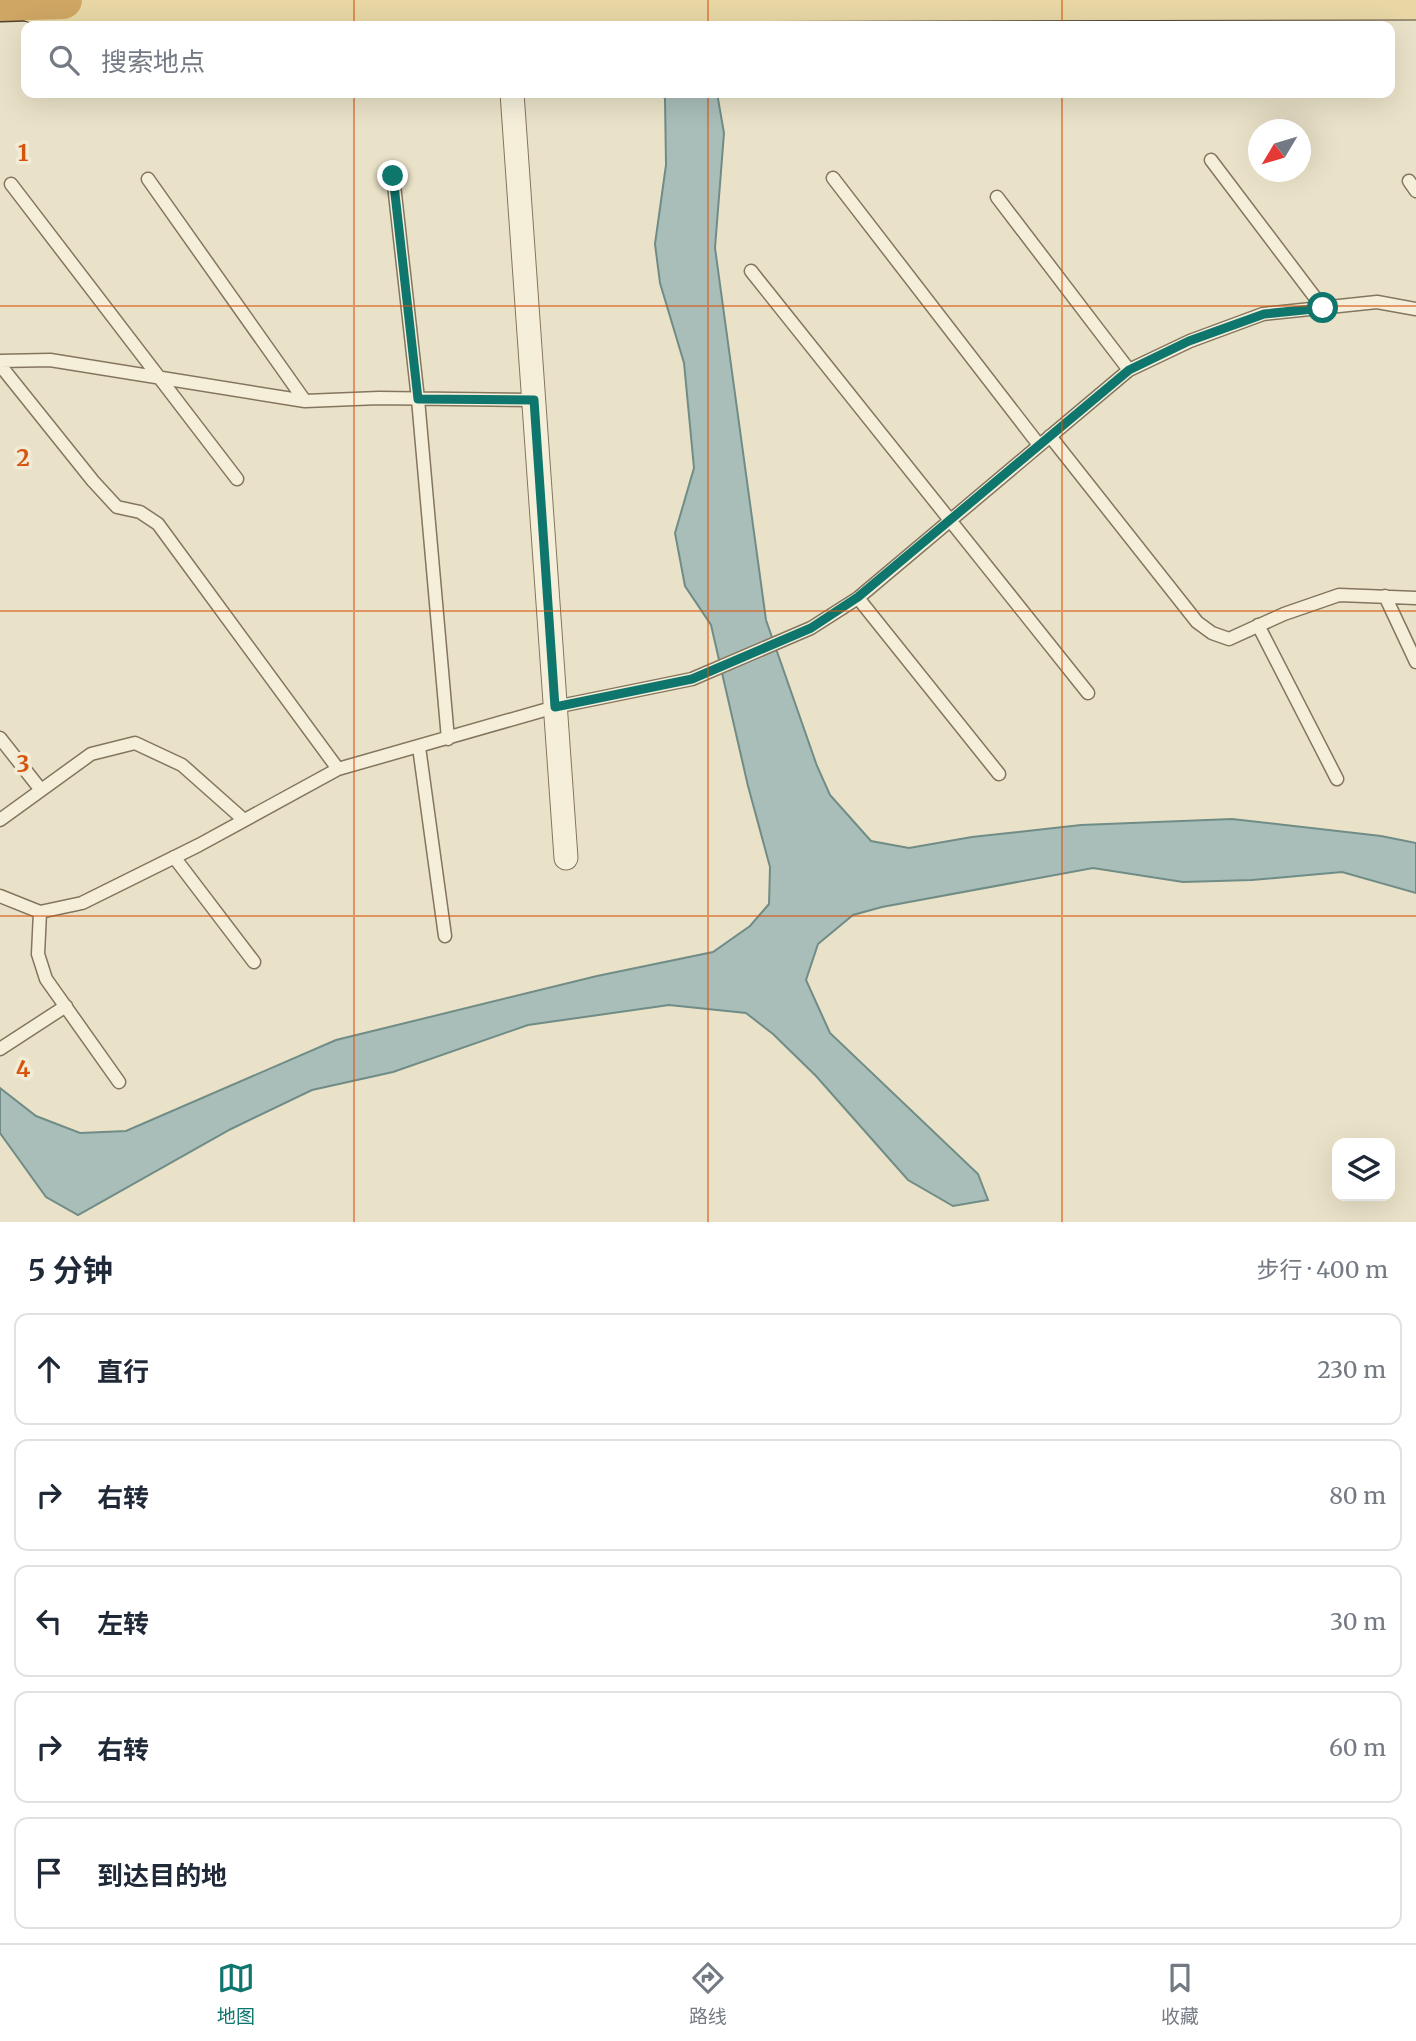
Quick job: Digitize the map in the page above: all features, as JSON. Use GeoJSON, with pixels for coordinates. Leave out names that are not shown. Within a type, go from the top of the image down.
{"type":"FeatureCollection","features":[{"type":"Feature","properties":{"kind":"highway"},"geometry":{"type":"LineString","coordinates":[[0,3],[64,0]]}},
{"type":"Feature","properties":{"kind":"main road"},"geometry":{"type":"LineString","coordinates":[[0,3],[507,15],[1416,1]]}},
{"type":"Feature","properties":{"kind":"street"},"geometry":{"type":"LineString","coordinates":[[512,98],[566,858]]}},
{"type":"Feature","properties":{"kind":"lane"},"geometry":{"type":"LineString","coordinates":[[1211,160],[1323,308]]}},
{"type":"Feature","properties":{"kind":"lane"},"geometry":{"type":"LineString","coordinates":[[393,176],[418,399],[448,739]]}},
{"type":"Feature","properties":{"kind":"lane"},"geometry":{"type":"LineString","coordinates":[[833,178],[1039,445]]}},
{"type":"Feature","properties":{"kind":"lane"},"geometry":{"type":"LineString","coordinates":[[148,179],[305,401]]}},
{"type":"Feature","properties":{"kind":"lane"},"geometry":{"type":"LineString","coordinates":[[11,184],[237,479]]}},
{"type":"Feature","properties":{"kind":"lane"},"geometry":{"type":"LineString","coordinates":[[997,197],[1129,370]]}},
{"type":"Feature","properties":{"kind":"lane"},"geometry":{"type":"LineString","coordinates":[[751,271],[1088,693]]}},
{"type":"Feature","properties":{"kind":"lane"},"geometry":{"type":"LineString","coordinates":[[0,896],[40,912],[82,903],[338,769],[555,707],[692,679],[811,628],[858,597],[1129,370],[1189,341],[1264,314],[1377,302],[1416,309]]}},
{"type":"Feature","properties":{"kind":"lane"},"geometry":{"type":"LineString","coordinates":[[0,363],[50,360],[305,401],[534,400]]}},
{"type":"Feature","properties":{"kind":"lane"},"geometry":{"type":"LineString","coordinates":[[0,363],[93,481],[117,507],[140,512],[158,524],[338,769]]}},
{"type":"Feature","properties":{"kind":"lane"},"geometry":{"type":"LineString","coordinates":[[1050,436],[1197,622],[1212,633],[1229,639],[1258,625],[1339,595],[1416,598]]}},
{"type":"Feature","properties":{"kind":"lane"},"geometry":{"type":"LineString","coordinates":[[1385,596],[1416,662]]}},
{"type":"Feature","properties":{"kind":"lane"},"geometry":{"type":"LineString","coordinates":[[858,597],[999,774]]}},
{"type":"Feature","properties":{"kind":"lane"},"geometry":{"type":"LineString","coordinates":[[1258,625],[1338,779]]}},
{"type":"Feature","properties":{"kind":"lane"},"geometry":{"type":"LineString","coordinates":[[0,738],[41,790]]}},
{"type":"Feature","properties":{"kind":"lane"},"geometry":{"type":"LineString","coordinates":[[0,820],[92,754],[135,743],[182,765],[244,820]]}},
{"type":"Feature","properties":{"kind":"lane"},"geometry":{"type":"LineString","coordinates":[[419,747],[445,936]]}},
{"type":"Feature","properties":{"kind":"lane"},"geometry":{"type":"LineString","coordinates":[[174,857],[254,962]]}},
{"type":"Feature","properties":{"kind":"lane"},"geometry":{"type":"LineString","coordinates":[[40,912],[38,954],[46,979],[119,1082]]}},
{"type":"Feature","properties":{"kind":"lane"},"geometry":{"type":"LineString","coordinates":[[0,1049],[66,1006]]}},
{"type":"Feature","properties":{"kind":"water"},"geometry":{"type":"Polygon","coordinates":[[[657,0],[716,0],[715,21],[655,21],[657,0]]]}},
{"type":"Feature","properties":{"kind":"water"},"geometry":{"type":"Polygon","coordinates":[[[718,98],[724,133],[715,248],[766,620],[817,766],[830,795],[871,841],[909,848],[972,837],[1081,825],[1232,819],[1381,836],[1416,843],[1416,893],[1342,872],[1252,880],[1183,882],[1093,868],[882,907],[853,915],[818,944],[806,980],[830,1033],[978,1174],[988,1200],[953,1206],[908,1180],[816,1076],[773,1034],[746,1013],[669,1005],[528,1025],[393,1072],[312,1090],[231,1129],[78,1215],[46,1197],[0,1133],[0,1088],[36,1116],[80,1133],[126,1131],[336,1040],[597,976],[713,952],[750,926],[769,904],[770,867],[748,786],[711,625],[685,586],[675,533],[694,468],[684,363],[660,283],[655,244],[666,165],[665,99],[718,98]]]}},
{"type":"Feature","properties":{"kind":"route"},"geometry":{"type":"LineString","coordinates":[[393,176],[418,399],[534,400],[555,707],[692,679],[811,628],[858,597],[1129,370],[1189,341],[1264,314],[1323,308]]}}]}
